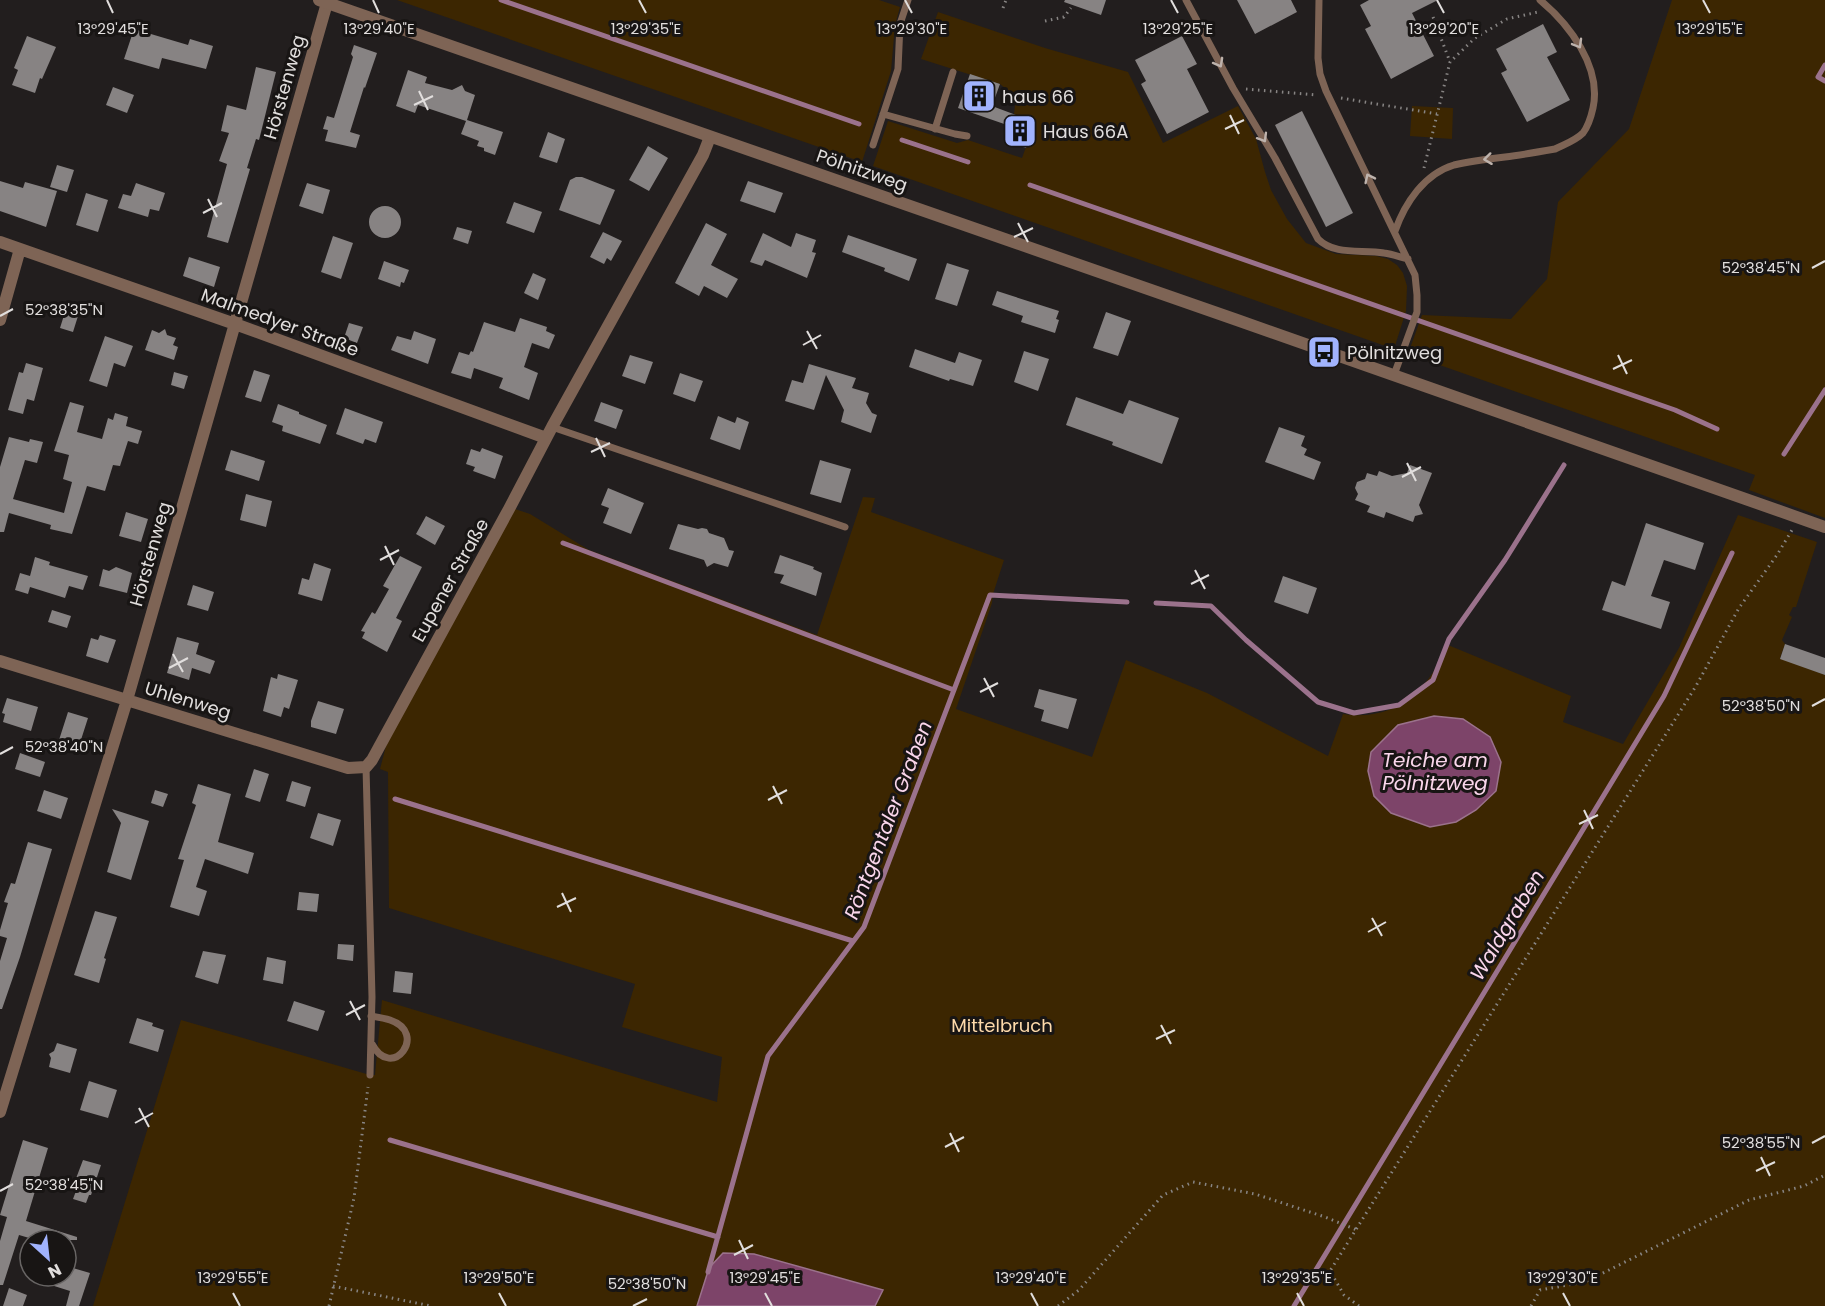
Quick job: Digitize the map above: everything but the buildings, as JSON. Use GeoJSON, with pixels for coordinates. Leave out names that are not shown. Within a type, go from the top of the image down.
{"type":"FeatureCollection","features":[{"type":"Feature","properties":{"kind":"street","name":"Pölnitzweg"},"geometry":{"type":"LineString","coordinates":[[323,1],[1825,527]]}},
{"type":"Feature","properties":{"kind":"street","name":"Hörstenweg"},"geometry":{"type":"LineString","coordinates":[[0,1112],[5,1075],[127,700],[236,324],[323,1]]}},
{"type":"Feature","properties":{"kind":"street","name":"Eupener Straße"},"geometry":{"type":"LineString","coordinates":[[366,767],[372,760],[552,427],[703,155],[710,137]]}},
{"type":"Feature","properties":{"kind":"street","name":"Malmedyer Straße"},"geometry":{"type":"LineString","coordinates":[[0,242],[236,324],[546,438]]}},
{"type":"Feature","properties":{"kind":"street"},"geometry":{"type":"LineString","coordinates":[[0,320],[20,249]]}},
{"type":"Feature","properties":{"kind":"street","name":"Uhlenweg"},"geometry":{"type":"LineString","coordinates":[[0,660],[348,768],[366,767]]}},
{"type":"Feature","properties":{"kind":"lane"},"geometry":{"type":"LineString","coordinates":[[873,145],[898,69],[900,24],[908,0]]}},
{"type":"Feature","properties":{"kind":"lane"},"geometry":{"type":"LineString","coordinates":[[1186,0],[1318,239],[1324,245],[1334,249],[1385,253],[1408,260]]}},
{"type":"Feature","properties":{"kind":"lane"},"geometry":{"type":"LineString","coordinates":[[1319,0],[1320,74],[1326,91],[1415,276],[1417,312],[1394,375]]}},
{"type":"Feature","properties":{"kind":"lane"},"geometry":{"type":"LineString","coordinates":[[1395,231],[1401,213],[1419,188],[1434,175],[1452,166],[1555,148],[1570,142],[1582,133],[1590,122],[1595,100],[1588,63],[1578,42],[1552,10],[1540,0]]}},
{"type":"Feature","properties":{"kind":"lane"},"geometry":{"type":"LineString","coordinates":[[935,129],[953,72]]}},
{"type":"Feature","properties":{"kind":"lane"},"geometry":{"type":"LineString","coordinates":[[883,114],[967,136]]}},
{"type":"Feature","properties":{"kind":"lane"},"geometry":{"type":"LineString","coordinates":[[552,427],[845,527]]}},
{"type":"Feature","properties":{"kind":"lane"},"geometry":{"type":"LineString","coordinates":[[366,767],[370,871],[370,1075]]}},
{"type":"Feature","properties":{"kind":"lane"},"geometry":{"type":"LineString","coordinates":[[371,1016],[392,1020],[404,1029],[408,1038],[408,1046],[403,1053],[393,1058],[385,1058],[376,1053],[371,1042]]}},
{"type":"Feature","properties":{"kind":"path"},"geometry":{"type":"LineString","coordinates":[[1004,8],[1006,0]]}},
{"type":"Feature","properties":{"kind":"path"},"geometry":{"type":"LineString","coordinates":[[1045,21],[1064,17],[1071,8]]}},
{"type":"Feature","properties":{"kind":"path"},"geometry":{"type":"LineString","coordinates":[[1419,188],[1450,62],[1475,38],[1507,20],[1552,10]]}},
{"type":"Feature","properties":{"kind":"path"},"geometry":{"type":"LineString","coordinates":[[1433,17],[1450,62]]}},
{"type":"Feature","properties":{"kind":"path"},"geometry":{"type":"LineString","coordinates":[[1359,1306],[1344,1295],[1330,1271],[1696,686],[1739,608],[1777,555],[1799,518]]}},
{"type":"Feature","properties":{"kind":"path"},"geometry":{"type":"LineString","coordinates":[[329,1306],[354,1198],[370,1075]]}},
{"type":"Feature","properties":{"kind":"path"},"geometry":{"type":"LineString","coordinates":[[1531,1306],[1540,1290],[1586,1282],[1749,1200],[1804,1186],[1825,1175]]}},
{"type":"Feature","properties":{"kind":"path"},"geometry":{"type":"LineString","coordinates":[[1058,1306],[1079,1290],[1163,1195],[1193,1182],[1255,1194],[1357,1230]]}},
{"type":"Feature","properties":{"kind":"path"},"geometry":{"type":"LineString","coordinates":[[333,1286],[431,1306]]}},
{"type":"Feature","properties":{"kind":"green space"},"geometry":{"type":"Polygon","coordinates":[[[397,0],[879,0],[900,7],[895,25],[891,71],[862,162],[397,0]]]}},
{"type":"Feature","properties":{"kind":"green space"},"geometry":{"type":"Polygon","coordinates":[[[1672,0],[1825,0],[1825,518],[1749,490],[1755,475],[1408,354],[1422,315],[1511,319],[1547,279],[1558,202],[1629,129],[1672,0]]]}},
{"type":"Feature","properties":{"kind":"green space"},"geometry":{"type":"Polygon","coordinates":[[[938,12],[1045,48],[1128,72],[1163,143],[1238,106],[1256,139],[1271,190],[1287,219],[1306,243],[1336,254],[1376,256],[1388,259],[1403,273],[1407,286],[1406,311],[1394,349],[873,166],[888,121],[957,143],[968,140],[1022,158],[1035,122],[1014,114],[1016,97],[1000,84],[921,59],[938,12]]]}},
{"type":"Feature","properties":{"kind":"green space"},"geometry":{"type":"Polygon","coordinates":[[[1412,106],[1453,108],[1452,139],[1410,136],[1412,106]]]}},
{"type":"Feature","properties":{"kind":"green space","name":"Mittelbruch"},"geometry":{"type":"Polygon","coordinates":[[[863,497],[875,498],[871,512],[1004,560],[956,709],[1092,757],[1126,660],[1207,693],[1328,756],[1343,714],[1379,713],[1394,708],[1408,699],[1431,676],[1448,645],[1571,696],[1563,722],[1623,744],[1679,648],[1738,515],[1817,542],[1796,607],[1793,607],[1789,615],[1792,617],[1782,640],[1785,644],[1780,658],[1825,675],[1825,1306],[93,1306],[181,1020],[375,1075],[382,1000],[717,1102],[722,1057],[622,1027],[635,984],[389,908],[388,772],[380,769],[386,746],[512,508],[530,514],[589,550],[817,635],[863,497]]]}},
{"type":"Feature","properties":{"kind":"water","name":"Teiche am Pölnitzweg"},"geometry":{"type":"Polygon","coordinates":[[[1434,716],[1463,719],[1490,737],[1501,762],[1496,791],[1476,810],[1456,822],[1430,827],[1391,813],[1374,796],[1368,771],[1371,752],[1398,725],[1434,716]]]}},
{"type":"Feature","properties":{"kind":"water"},"geometry":{"type":"Polygon","coordinates":[[[723,1253],[754,1254],[883,1290],[875,1306],[697,1306],[709,1268],[723,1253]]]}},
{"type":"Feature","properties":{"kind":"waterway"},"geometry":{"type":"LineString","coordinates":[[501,0],[859,124]]}},
{"type":"Feature","properties":{"kind":"waterway"},"geometry":{"type":"LineString","coordinates":[[1825,65],[1818,77],[1825,81]]}},
{"type":"Feature","properties":{"kind":"waterway"},"geometry":{"type":"LineString","coordinates":[[902,140],[968,162]]}},
{"type":"Feature","properties":{"kind":"waterway"},"geometry":{"type":"LineString","coordinates":[[1030,185],[1675,410],[1717,429]]}},
{"type":"Feature","properties":{"kind":"waterway","name":"Waldgraben"},"geometry":{"type":"LineString","coordinates":[[1784,454],[1825,390]]}},
{"type":"Feature","properties":{"kind":"waterway","name":"Röntgentaler Graben"},"geometry":{"type":"LineString","coordinates":[[1156,603],[1211,606],[1246,640],[1318,702],[1354,713],[1399,705],[1433,680],[1449,639],[1505,560],[1564,465]]}},
{"type":"Feature","properties":{"kind":"waterway"},"geometry":{"type":"LineString","coordinates":[[563,543],[954,690]]}},
{"type":"Feature","properties":{"kind":"waterway","name":"Waldgraben"},"geometry":{"type":"LineString","coordinates":[[1294,1306],[1664,696],[1732,553]]}},
{"type":"Feature","properties":{"kind":"waterway","name":"Röntgentaler Graben"},"geometry":{"type":"LineString","coordinates":[[708,1272],[768,1056],[864,927],[990,595],[1127,602]]}},
{"type":"Feature","properties":{"kind":"waterway"},"geometry":{"type":"LineString","coordinates":[[395,799],[853,941]]}},
{"type":"Feature","properties":{"kind":"waterway"},"geometry":{"type":"LineString","coordinates":[[390,1140],[718,1237]]}},
{"type":"Feature","properties":{"kind":"place","name":"haus 66"},"geometry":{"type":"Point","coordinates":[979,96]}},
{"type":"Feature","properties":{"kind":"place","name":"Haus 66A"},"geometry":{"type":"Point","coordinates":[1020,131]}},
{"type":"Feature","properties":{"kind":"place","name":"Pölnitzweg"},"geometry":{"type":"Point","coordinates":[1324,352]}}]}
